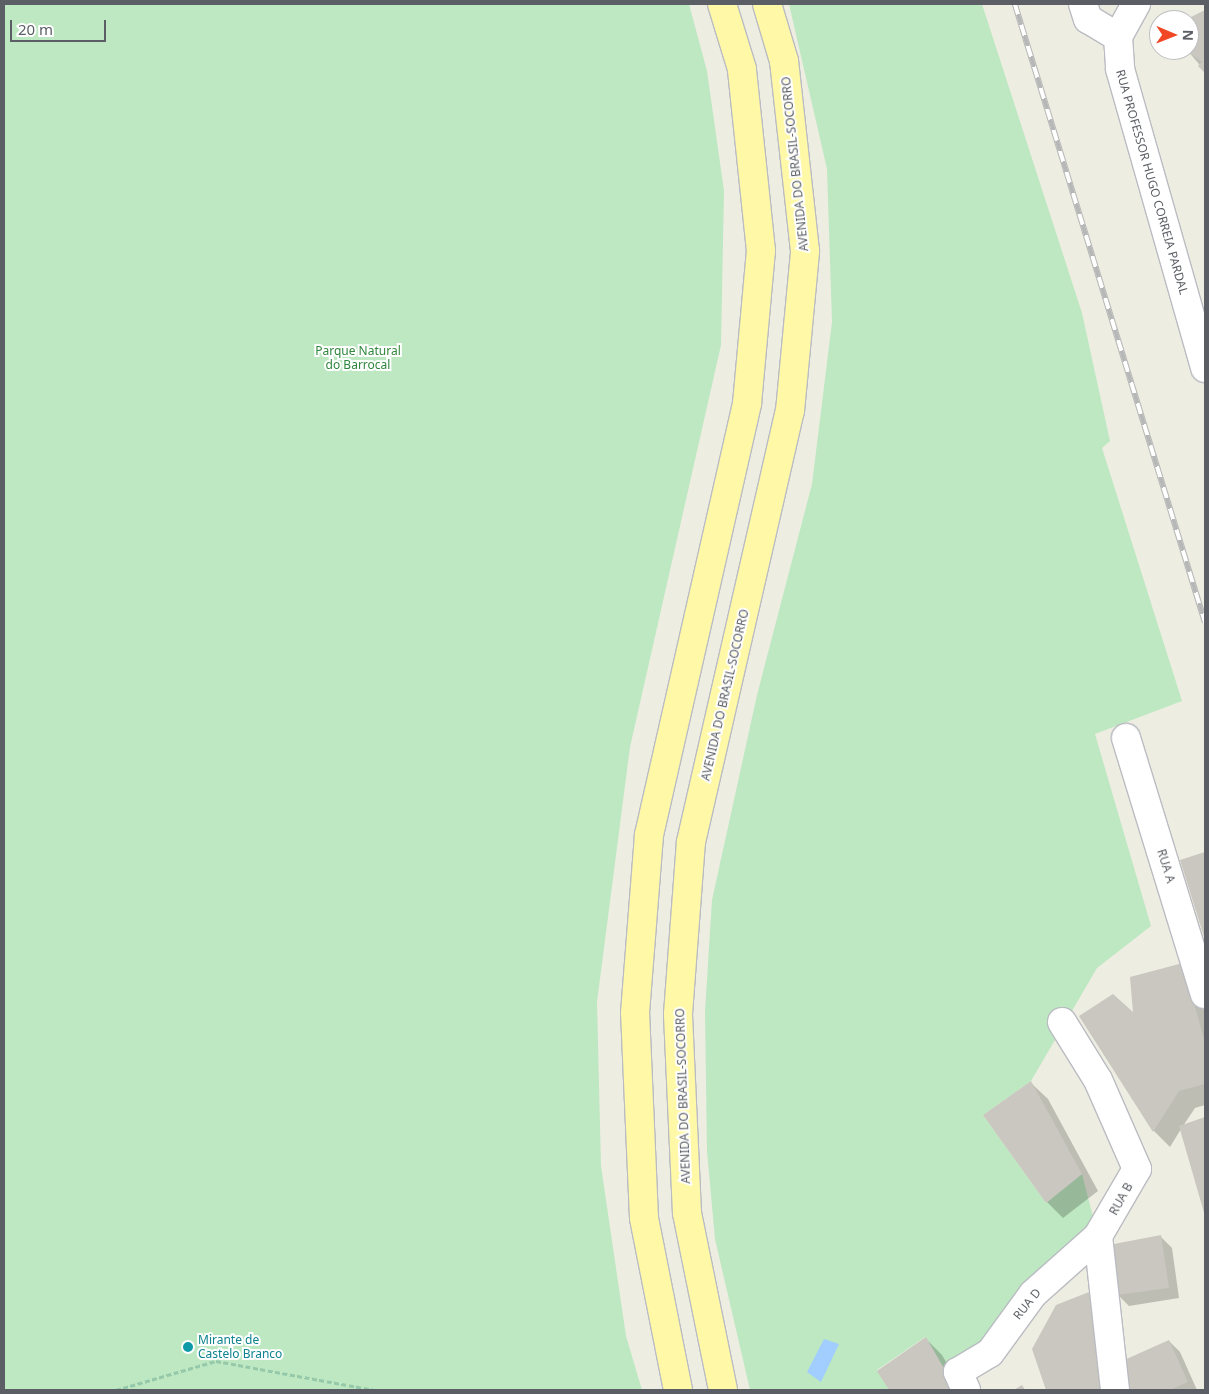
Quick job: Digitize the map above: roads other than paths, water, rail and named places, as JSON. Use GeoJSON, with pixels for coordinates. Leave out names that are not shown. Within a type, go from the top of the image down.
{"type":"FeatureCollection","features":[{"type":"Feature","properties":{"kind":"main road"},"geometry":{"type":"LineString","coordinates":[[678,1390],[644,1218],[635,1013],[649,835],[747,404],[761,252],[742,69],[722,4]]}},
{"type":"Feature","properties":{"kind":"main road","name":"AVENIDA DO BRASIL-SOCORRO"},"geometry":{"type":"LineString","coordinates":[[723,1390],[687,1213],[678,1014],[692,842],[790,411],[804,261],[784,60],[767,4]]}},
{"type":"Feature","properties":{"kind":"street"},"geometry":{"type":"LineString","coordinates":[[1083,4],[1088,19],[1118,38],[1136,4]]}},
{"type":"Feature","properties":{"kind":"street","name":"RUA PROFESSOR HUGO CORREIA PARDAL"},"geometry":{"type":"LineString","coordinates":[[1118,38],[1120,69],[1200,338],[1205,368]]}},
{"type":"Feature","properties":{"kind":"street","name":"RUA A"},"geometry":{"type":"LineString","coordinates":[[1126,738],[1205,994]]}},
{"type":"Feature","properties":{"kind":"street","name":"RUA B"},"geometry":{"type":"LineString","coordinates":[[1062,1022],[1098,1080],[1137,1169],[1098,1236]]}},
{"type":"Feature","properties":{"kind":"street"},"geometry":{"type":"LineString","coordinates":[[1098,1236],[1115,1390]]}},
{"type":"Feature","properties":{"kind":"street","name":"RUA D"},"geometry":{"type":"LineString","coordinates":[[962,1381],[990,1353],[1033,1294],[1098,1236]]}},
{"type":"Feature","properties":{"kind":"water"},"geometry":{"type":"Polygon","coordinates":[[[824,1339],[839,1344],[821,1382],[807,1372],[824,1339]]]}},
{"type":"Feature","properties":{"kind":"railway"},"geometry":{"type":"LineString","coordinates":[[1015,4],[1205,622]]}},
{"type":"Feature","properties":{"kind":"place","name":"Mirante de Castelo Branco"},"geometry":{"type":"Point","coordinates":[188,1347]}},
{"type":"Feature","properties":{"kind":"park label","name":"Parque Natural do Barrocal"},"geometry":{"type":"Point","coordinates":[358,358]}}]}
